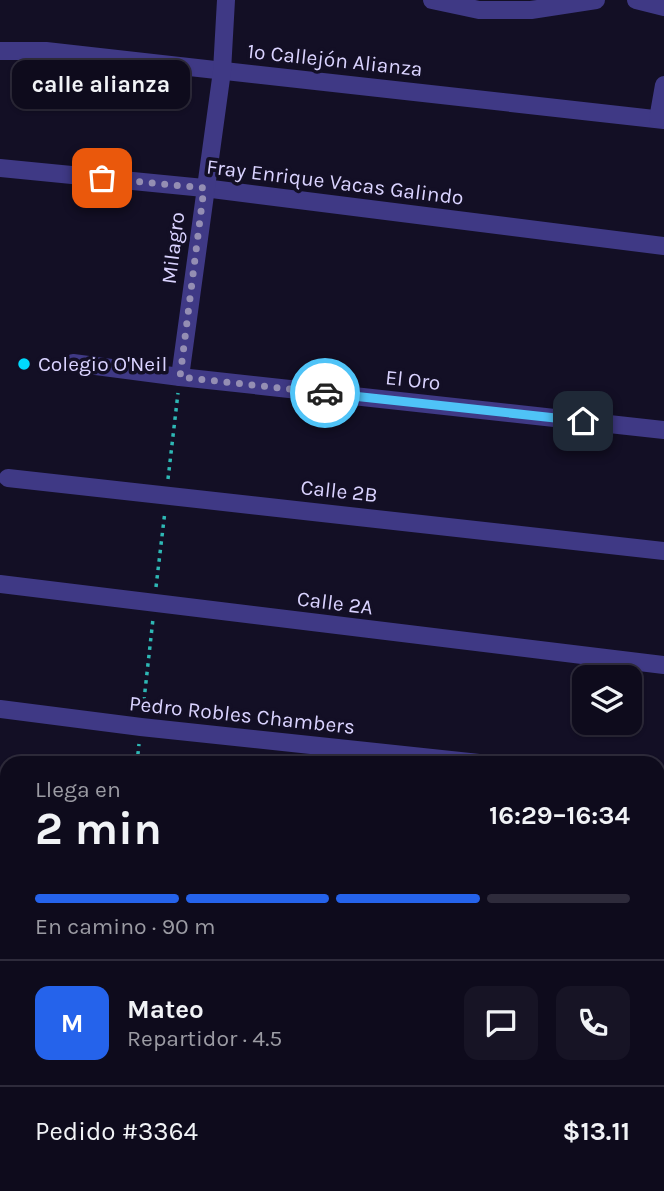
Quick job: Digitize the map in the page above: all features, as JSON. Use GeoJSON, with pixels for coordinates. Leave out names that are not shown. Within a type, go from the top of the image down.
{"type":"FeatureCollection","features":[{"type":"Feature","properties":{"kind":"street","name":"Milagro"},"geometry":{"type":"LineString","coordinates":[[180,377],[222,71],[226,0]]}},
{"type":"Feature","properties":{"kind":"street"},"geometry":{"type":"LineString","coordinates":[[432,0],[479,10],[562,7],[596,0]]}},
{"type":"Feature","properties":{"kind":"street"},"geometry":{"type":"LineString","coordinates":[[636,0],[664,7]]}},
{"type":"Feature","properties":{"kind":"street","name":"1º Callejón Alianza"},"geometry":{"type":"LineString","coordinates":[[0,51],[46,51],[661,120]]}},
{"type":"Feature","properties":{"kind":"street"},"geometry":{"type":"LineString","coordinates":[[661,120],[664,85]]}},
{"type":"Feature","properties":{"kind":"street","name":"Fray Enrique Vacas Galindo"},"geometry":{"type":"LineString","coordinates":[[0,168],[204,188],[664,246]]}},
{"type":"Feature","properties":{"kind":"street","name":"El Oro"},"geometry":{"type":"LineString","coordinates":[[73,363],[664,430]]}},
{"type":"Feature","properties":{"kind":"street","name":"Calle 2B"},"geometry":{"type":"LineString","coordinates":[[8,478],[664,551]]}},
{"type":"Feature","properties":{"kind":"street","name":"Calle 2A"},"geometry":{"type":"LineString","coordinates":[[0,584],[664,665]]}},
{"type":"Feature","properties":{"kind":"street","name":"Pedro Robles Chambers"},"geometry":{"type":"LineString","coordinates":[[0,709],[413,756]]}},
{"type":"Feature","properties":{"kind":"path"},"geometry":{"type":"LineString","coordinates":[[138,756],[180,377]]}},
{"type":"Feature","properties":{"kind":"way so far"},"geometry":{"type":"LineString","coordinates":[[102,178],[204,188],[180,377],[325,393]]}},
{"type":"Feature","properties":{"kind":"place","name":"calle alianza"},"geometry":{"type":"Point","coordinates":[102,178]}},
{"type":"Feature","properties":{"kind":"place","name":"Colegio O'Neil"},"geometry":{"type":"Point","coordinates":[24,364]}},
{"type":"Feature","properties":{"kind":"route"},"geometry":{"type":"LineString","coordinates":[[325,393],[583,421]]}}]}
